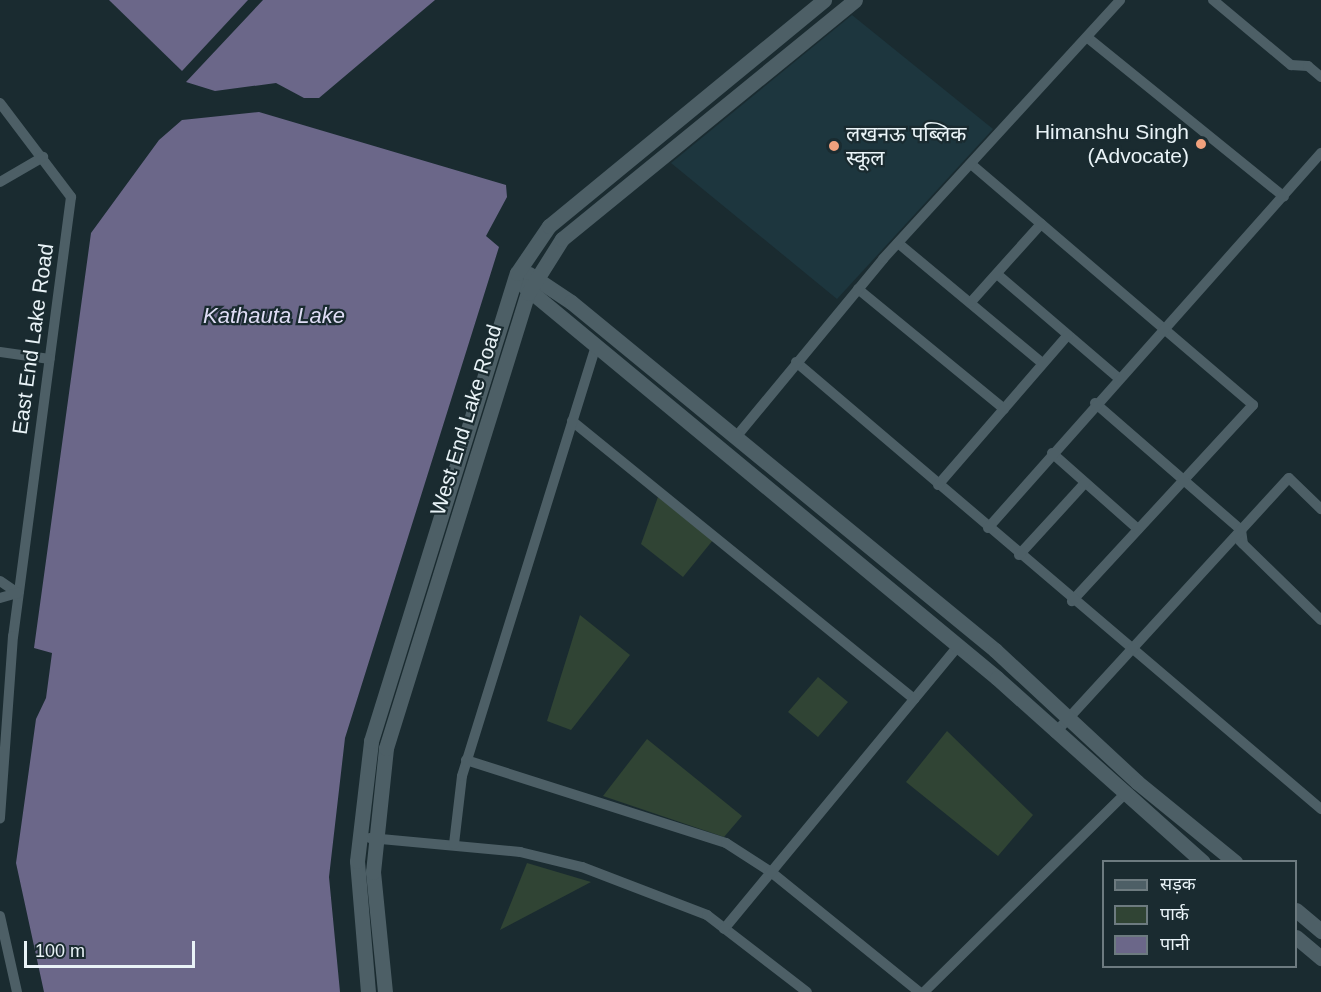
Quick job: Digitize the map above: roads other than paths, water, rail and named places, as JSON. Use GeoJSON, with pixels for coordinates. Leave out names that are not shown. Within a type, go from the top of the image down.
{"type":"FeatureCollection","features":[{"type":"Feature","properties":{"kind":"street","name":"West End Lake Road"},"geometry":{"type":"LineString","coordinates":[[368,992],[359,838],[371,741],[517,273],[549,226],[824,0]]}},
{"type":"Feature","properties":{"kind":"street","name":"West End Lake Road"},"geometry":{"type":"LineString","coordinates":[[385,992],[375,839],[386,748],[528,293],[562,239],[855,0]]}},
{"type":"Feature","properties":{"kind":"street"},"geometry":{"type":"LineString","coordinates":[[736,437],[796,362],[898,243],[1088,38],[1120,0]]}},
{"type":"Feature","properties":{"kind":"street"},"geometry":{"type":"LineString","coordinates":[[1213,0],[1291,65],[1308,66],[1321,77]]}},
{"type":"Feature","properties":{"kind":"street"},"geometry":{"type":"LineString","coordinates":[[1088,38],[1284,197]]}},
{"type":"Feature","properties":{"kind":"street","name":"East End Lake Road"},"geometry":{"type":"LineString","coordinates":[[0,103],[71,196],[18,593],[0,819]]}},
{"type":"Feature","properties":{"kind":"street"},"geometry":{"type":"LineString","coordinates":[[988,528],[1118,377],[1284,197],[1321,153]]}},
{"type":"Feature","properties":{"kind":"street"},"geometry":{"type":"LineString","coordinates":[[0,182],[43,157]]}},
{"type":"Feature","properties":{"kind":"street"},"geometry":{"type":"LineString","coordinates":[[972,164],[1253,405],[1072,601]]}},
{"type":"Feature","properties":{"kind":"street"},"geometry":{"type":"LineString","coordinates":[[971,303],[1041,224]]}},
{"type":"Feature","properties":{"kind":"street"},"geometry":{"type":"LineString","coordinates":[[898,243],[1042,363]]}},
{"type":"Feature","properties":{"kind":"street"},"geometry":{"type":"LineString","coordinates":[[517,273],[538,276],[736,437],[995,650],[1068,718],[1234,860]]}},
{"type":"Feature","properties":{"kind":"street"},"geometry":{"type":"LineString","coordinates":[[517,273],[528,293],[958,645],[1124,795],[1202,860]]}},
{"type":"Feature","properties":{"kind":"street"},"geometry":{"type":"LineString","coordinates":[[997,274],[1118,377]]}},
{"type":"Feature","properties":{"kind":"street"},"geometry":{"type":"LineString","coordinates":[[858,289],[1004,408]]}},
{"type":"Feature","properties":{"kind":"street"},"geometry":{"type":"LineString","coordinates":[[938,484],[1068,335]]}},
{"type":"Feature","properties":{"kind":"street"},"geometry":{"type":"LineString","coordinates":[[454,844],[466,760],[595,348]]}},
{"type":"Feature","properties":{"kind":"street"},"geometry":{"type":"LineString","coordinates":[[0,352],[50,359]]}},
{"type":"Feature","properties":{"kind":"street"},"geometry":{"type":"LineString","coordinates":[[796,362],[1130,651],[1321,809]]}},
{"type":"Feature","properties":{"kind":"street"},"geometry":{"type":"LineString","coordinates":[[1095,403],[1184,480],[1321,620]]}},
{"type":"Feature","properties":{"kind":"street"},"geometry":{"type":"LineString","coordinates":[[572,421],[914,699]]}},
{"type":"Feature","properties":{"kind":"street"},"geometry":{"type":"LineString","coordinates":[[1052,453],[1138,529]]}},
{"type":"Feature","properties":{"kind":"street"},"geometry":{"type":"LineString","coordinates":[[1055,733],[1240,537],[1289,478],[1321,509]]}},
{"type":"Feature","properties":{"kind":"street"},"geometry":{"type":"LineString","coordinates":[[1019,555],[1085,483]]}},
{"type":"Feature","properties":{"kind":"street"},"geometry":{"type":"LineString","coordinates":[[0,581],[18,593]]}},
{"type":"Feature","properties":{"kind":"street"},"geometry":{"type":"LineString","coordinates":[[0,598],[18,593]]}},
{"type":"Feature","properties":{"kind":"street"},"geometry":{"type":"LineString","coordinates":[[724,929],[958,645]]}},
{"type":"Feature","properties":{"kind":"street"},"geometry":{"type":"LineString","coordinates":[[466,760],[726,843],[771,872],[919,992]]}},
{"type":"Feature","properties":{"kind":"street"},"geometry":{"type":"LineString","coordinates":[[924,992],[1124,795]]}},
{"type":"Feature","properties":{"kind":"street"},"geometry":{"type":"LineString","coordinates":[[359,838],[454,844],[582,867],[707,915],[807,992]]}},
{"type":"Feature","properties":{"kind":"street"},"geometry":{"type":"LineString","coordinates":[[1297,911],[1321,931]]}},
{"type":"Feature","properties":{"kind":"street"},"geometry":{"type":"LineString","coordinates":[[0,916],[17,992]]}},
{"type":"Feature","properties":{"kind":"street"},"geometry":{"type":"LineString","coordinates":[[1297,938],[1321,958]]}},
{"type":"Feature","properties":{"kind":"water"},"geometry":{"type":"Polygon","coordinates":[[[109,0],[248,0],[182,71],[109,0]]]}},
{"type":"Feature","properties":{"kind":"water"},"geometry":{"type":"Polygon","coordinates":[[[263,0],[435,0],[319,98],[304,98],[276,83],[215,91],[186,82],[263,0]]]}},
{"type":"Feature","properties":{"kind":"water","name":"Kathauta Lake"},"geometry":{"type":"Polygon","coordinates":[[[259,112],[506,185],[507,197],[486,236],[499,247],[345,738],[329,877],[340,992],[44,992],[16,863],[36,719],[46,698],[52,653],[34,648],[91,233],[159,140],[182,120],[259,112]]]}},
{"type":"Feature","properties":{"kind":"place","name":"Himanshu Singh (Advocate)"},"geometry":{"type":"Point","coordinates":[1201,144]}},
{"type":"Feature","properties":{"kind":"place","name":"लखनऊ पब्लिक स्कूल"},"geometry":{"type":"Point","coordinates":[834,146]}}]}
